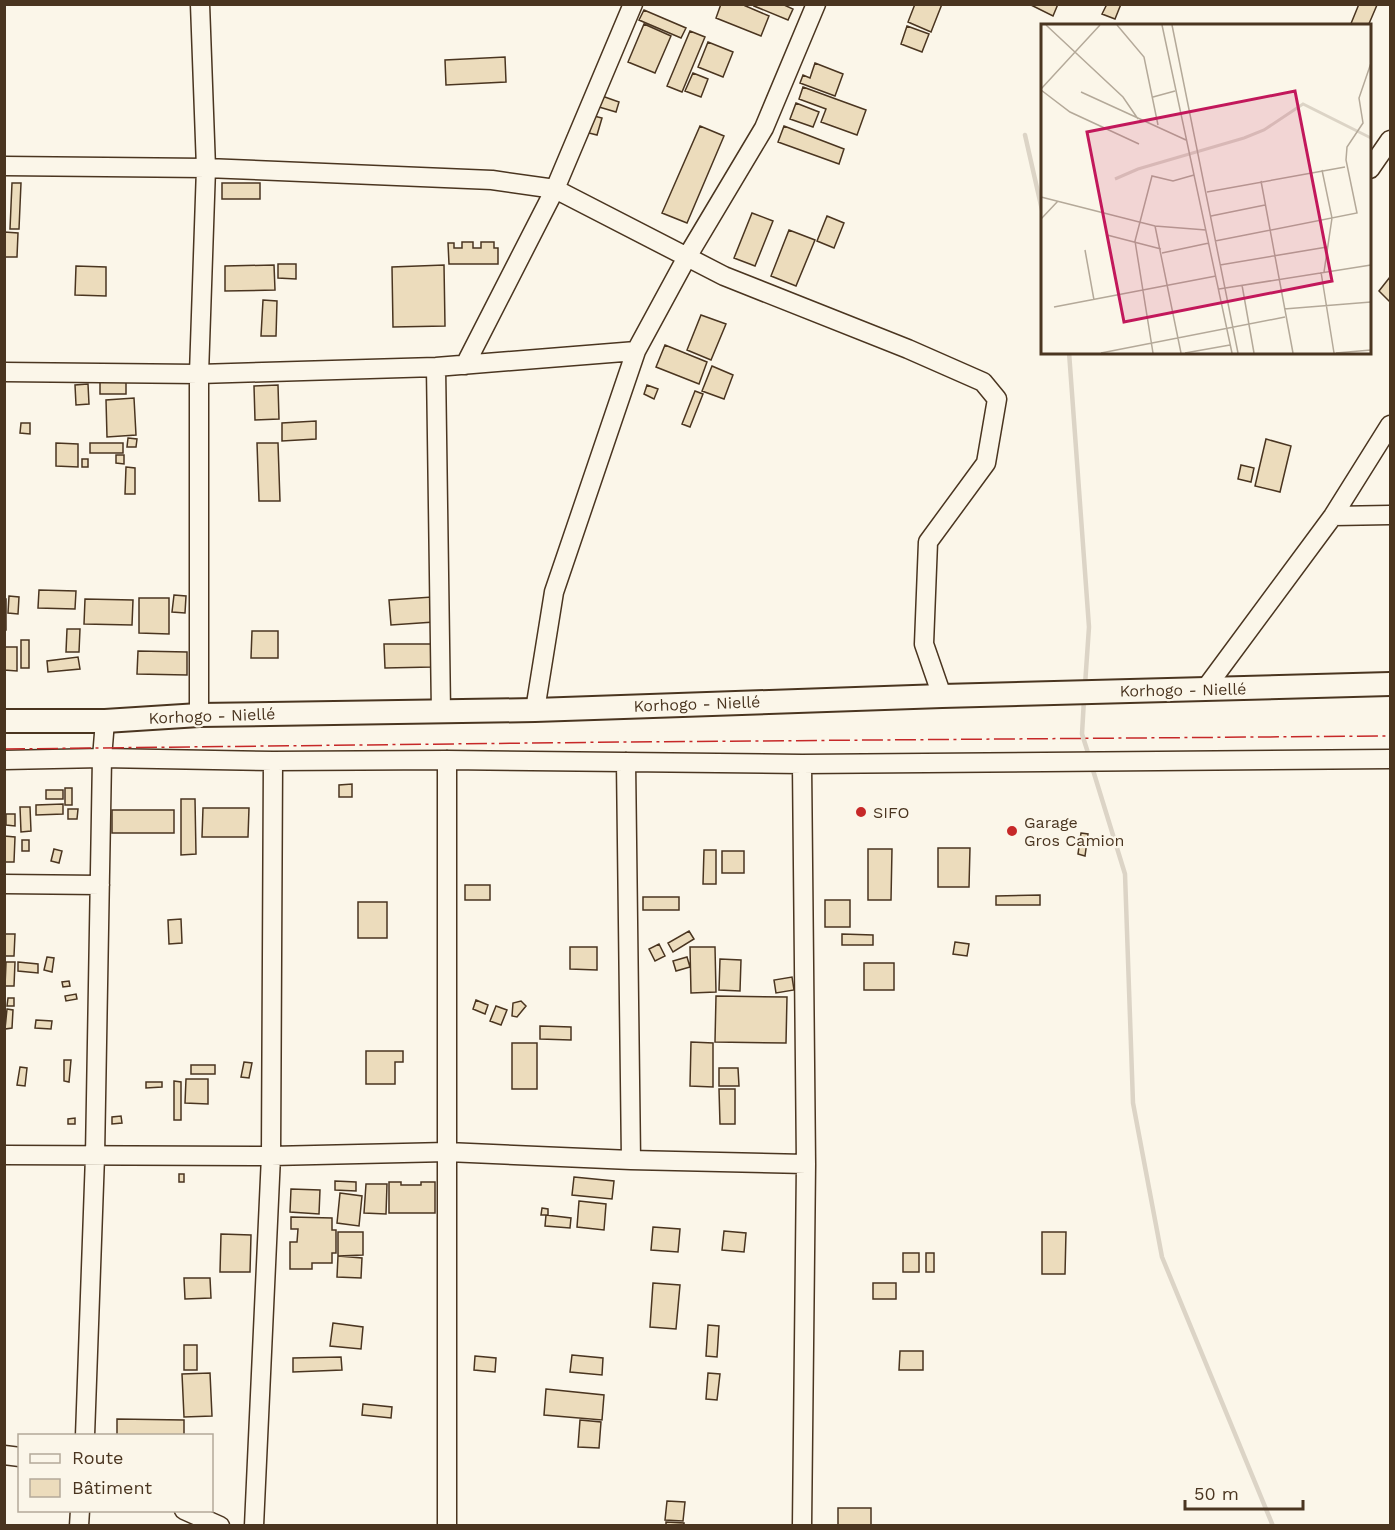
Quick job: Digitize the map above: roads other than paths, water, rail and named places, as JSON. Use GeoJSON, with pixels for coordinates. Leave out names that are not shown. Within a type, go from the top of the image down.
{"type":"FeatureCollection","features":[{"type":"Feature","properties":{"kind":"main road","name":"Korhogo - Niellé"},"geometry":{"type":"LineString","coordinates":[[4,721],[105,721],[199,715],[535,710],[1390,684]]}},
{"type":"Feature","properties":{"kind":"street"},"geometry":{"type":"LineString","coordinates":[[199,715],[199,374],[206,168],[200,4]]}},
{"type":"Feature","properties":{"kind":"street"},"geometry":{"type":"LineString","coordinates":[[465,365],[555,189],[633,4]]}},
{"type":"Feature","properties":{"kind":"street"},"geometry":{"type":"LineString","coordinates":[[535,710],[554,592],[636,351],[687,257],[764,128],[816,4]]}},
{"type":"Feature","properties":{"kind":"street"},"geometry":{"type":"LineString","coordinates":[[1371,168],[1390,140]]}},
{"type":"Feature","properties":{"kind":"street"},"geometry":{"type":"LineString","coordinates":[[4,166],[206,168],[492,180],[555,189],[724,276],[908,349],[983,382],[997,399],[986,463],[928,542],[924,644],[942,696]]}},
{"type":"Feature","properties":{"kind":"street"},"geometry":{"type":"LineString","coordinates":[[4,372],[199,374],[436,367],[636,351]]}},
{"type":"Feature","properties":{"kind":"street"},"geometry":{"type":"LineString","coordinates":[[436,367],[441,712]]}},
{"type":"Feature","properties":{"kind":"street"},"geometry":{"type":"LineString","coordinates":[[1204,689],[1333,516],[1390,425]]}},
{"type":"Feature","properties":{"kind":"street"},"geometry":{"type":"LineString","coordinates":[[1333,516],[1390,515]]}},
{"type":"Feature","properties":{"kind":"street"},"geometry":{"type":"LineString","coordinates":[[85,1434],[95,1156],[102,758],[105,721]]}},
{"type":"Feature","properties":{"kind":"street"},"geometry":{"type":"LineString","coordinates":[[4,760],[102,758],[802,764],[1390,759]]}},
{"type":"Feature","properties":{"kind":"street"},"geometry":{"type":"LineString","coordinates":[[447,760],[447,1526]]}},
{"type":"Feature","properties":{"kind":"street"},"geometry":{"type":"LineString","coordinates":[[254,1526],[271,1156],[273,761]]}},
{"type":"Feature","properties":{"kind":"street"},"geometry":{"type":"LineString","coordinates":[[626,762],[631,1160]]}},
{"type":"Feature","properties":{"kind":"street"},"geometry":{"type":"LineString","coordinates":[[802,764],[806,1164],[802,1526]]}},
{"type":"Feature","properties":{"kind":"street"},"geometry":{"type":"LineString","coordinates":[[4,884],[100,885]]}},
{"type":"Feature","properties":{"kind":"street"},"geometry":{"type":"LineString","coordinates":[[4,1155],[271,1156],[447,1152],[631,1160],[806,1164]]}},
{"type":"Feature","properties":{"kind":"street"},"geometry":{"type":"LineString","coordinates":[[188,1512],[220,1526]]}},
{"type":"Feature","properties":{"kind":"waterway"},"geometry":{"type":"LineString","coordinates":[[1025,135],[1041,206]]}},
{"type":"Feature","properties":{"kind":"waterway"},"geometry":{"type":"LineString","coordinates":[[1069,354],[1089,627],[1085,685]]}},
{"type":"Feature","properties":{"kind":"waterway"},"geometry":{"type":"LineString","coordinates":[[1084,699],[1082,734],[1089,756]]}},
{"type":"Feature","properties":{"kind":"waterway"},"geometry":{"type":"LineString","coordinates":[[1092,767],[1125,874],[1133,1103],[1162,1257],[1273,1526]]}},
{"type":"Feature","properties":{"kind":"place","name":"SIFO"},"geometry":{"type":"Point","coordinates":[861,812]}},
{"type":"Feature","properties":{"kind":"place","name":"Garage Gros Camion"},"geometry":{"type":"Point","coordinates":[1012,831]}}]}
